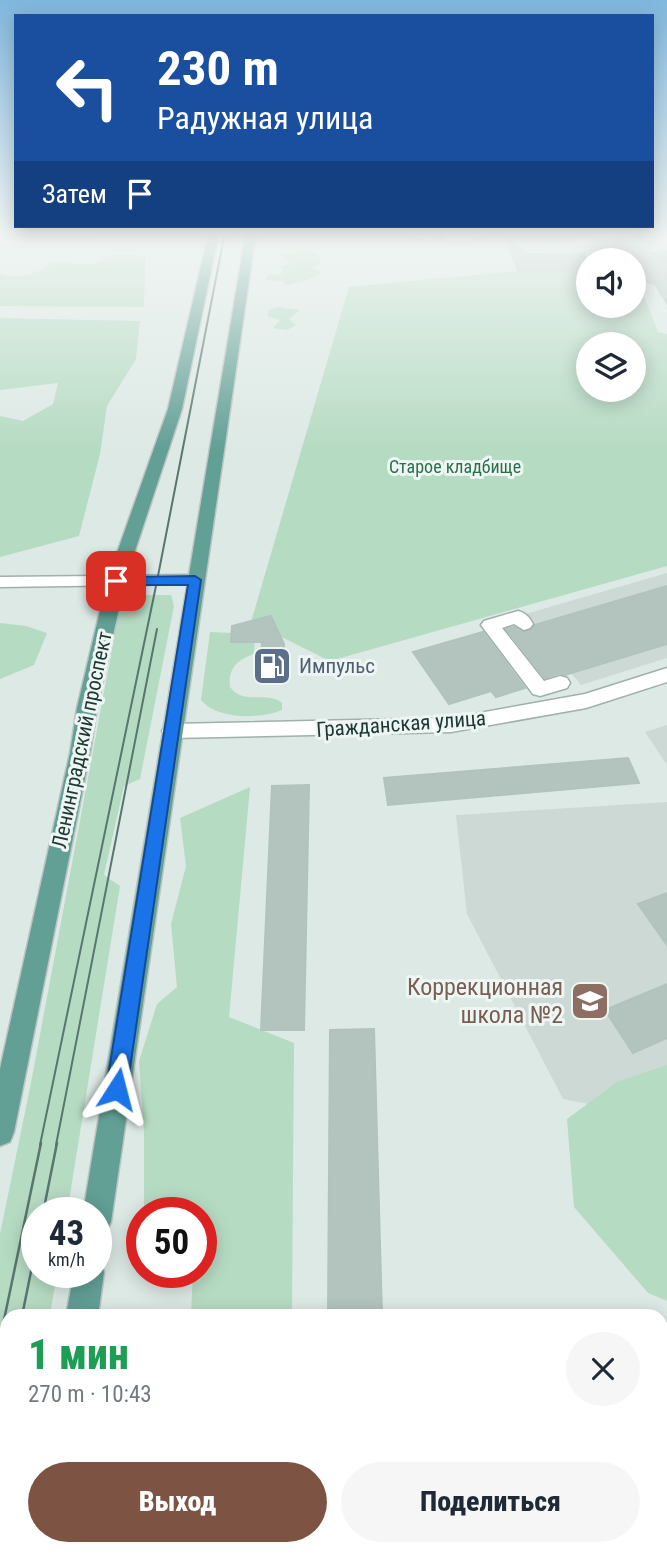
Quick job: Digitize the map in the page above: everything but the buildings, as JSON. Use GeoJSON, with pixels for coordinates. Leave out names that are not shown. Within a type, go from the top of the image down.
{"type":"FeatureCollection","features":[{"type":"Feature","properties":{"kind":"main road","name":"Ленинградский проспект"},"geometry":{"type":"LineString","coordinates":[[0,1132],[80,753],[87,708],[116,581],[176,409],[198,305]]}},
{"type":"Feature","properties":{"kind":"main road"},"geometry":{"type":"LineString","coordinates":[[100,1197],[239,305]]}},
{"type":"Feature","properties":{"kind":"main road"},"geometry":{"type":"LineString","coordinates":[[83,1309],[86,1288]]}},
{"type":"Feature","properties":{"kind":"street"},"geometry":{"type":"LineString","coordinates":[[0,582],[195,580]]}},
{"type":"Feature","properties":{"kind":"street"},"geometry":{"type":"LineString","coordinates":[[524,624],[518,617],[490,625],[540,689],[560,683]]}},
{"type":"Feature","properties":{"kind":"street","name":"Гражданская улица"},"geometry":{"type":"LineString","coordinates":[[172,731],[451,725],[586,701],[667,675]]}},
{"type":"Feature","properties":{"kind":"shaded area"},"geometry":{"type":"Polygon","coordinates":[[[667,573],[667,658],[581,685],[522,615],[667,573]]]}},
{"type":"Feature","properties":{"kind":"shaded area"},"geometry":{"type":"Polygon","coordinates":[[[667,725],[667,765],[645,732],[667,725]]]}},
{"type":"Feature","properties":{"kind":"shaded area","name":"Коррекционная школа №2"},"geometry":{"type":"Polygon","coordinates":[[[667,802],[667,1088],[619,1110],[563,1099],[467,914],[456,815],[667,802]]]}},
{"type":"Feature","properties":{"kind":"green space"},"geometry":{"type":"Polygon","coordinates":[[[0,305],[144,305],[144,307],[0,305]]]}},
{"type":"Feature","properties":{"kind":"green space","name":"Старое кладбище"},"geometry":{"type":"Polygon","coordinates":[[[344,305],[576,305],[576,318],[646,318],[647,305],[658,332],[667,334],[667,566],[330,661],[251,622],[344,305]]]}},
{"type":"Feature","properties":{"kind":"green space"},"geometry":{"type":"Polygon","coordinates":[[[278,307],[300,310],[289,319],[296,325],[287,330],[273,328],[280,320],[267,316],[269,309],[278,307]]]}},
{"type":"Feature","properties":{"kind":"green space"},"geometry":{"type":"Polygon","coordinates":[[[0,318],[140,321],[136,359],[107,406],[100,454],[79,536],[0,557],[0,416],[23,421],[53,404],[58,383],[0,390],[0,318]]]}},
{"type":"Feature","properties":{"kind":"green space"},"geometry":{"type":"Polygon","coordinates":[[[127,595],[171,595],[174,606],[140,779],[124,786],[104,875],[120,886],[70,1197],[21,1197],[21,1288],[54,1288],[51,1309],[0,1309],[0,1234],[121,601],[127,595]]]}},
{"type":"Feature","properties":{"kind":"green space"},"geometry":{"type":"Polygon","coordinates":[[[0,623],[26,626],[47,633],[34,665],[0,679],[0,623]]]}},
{"type":"Feature","properties":{"kind":"green space"},"geometry":{"type":"Polygon","coordinates":[[[210,632],[255,634],[254,654],[243,659],[232,670],[230,687],[242,696],[276,699],[282,703],[282,710],[263,715],[240,716],[217,711],[201,700],[210,632]]]}},
{"type":"Feature","properties":{"kind":"green space"},"geometry":{"type":"Polygon","coordinates":[[[250,787],[229,1017],[294,1043],[292,1309],[191,1309],[192,1288],[217,1288],[217,1197],[144,1197],[144,1133],[139,1061],[157,1004],[177,987],[171,924],[186,866],[180,818],[250,787]]]}},
{"type":"Feature","properties":{"kind":"green space"},"geometry":{"type":"Polygon","coordinates":[[[667,1065],[667,1301],[648,1293],[574,1207],[567,1119],[617,1082],[667,1065]]]}},
{"type":"Feature","properties":{"kind":"tram line"},"geometry":{"type":"LineString","coordinates":[[40,1145],[157,581],[211,305]]}},
{"type":"Feature","properties":{"kind":"tram line"},"geometry":{"type":"LineString","coordinates":[[56,1145],[157,629]]}},
{"type":"Feature","properties":{"kind":"tram line"},"geometry":{"type":"LineString","coordinates":[[6,1309],[41,1143]]}},
{"type":"Feature","properties":{"kind":"tram line"},"geometry":{"type":"LineString","coordinates":[[46,1197],[57,1143]]}},
{"type":"Feature","properties":{"kind":"tram line"},"geometry":{"type":"LineString","coordinates":[[23,1309],[28,1288]]}},
{"type":"Feature","properties":{"kind":"place","name":"Импульс"},"geometry":{"type":"Point","coordinates":[272,666]}},
{"type":"Feature","properties":{"kind":"place","name":"Коррекционная школа №2"},"geometry":{"type":"Point","coordinates":[590,1001]}},
{"type":"Feature","properties":{"kind":"route"},"geometry":{"type":"LineString","coordinates":[[116,581],[195,580],[117,1089]]}}]}
